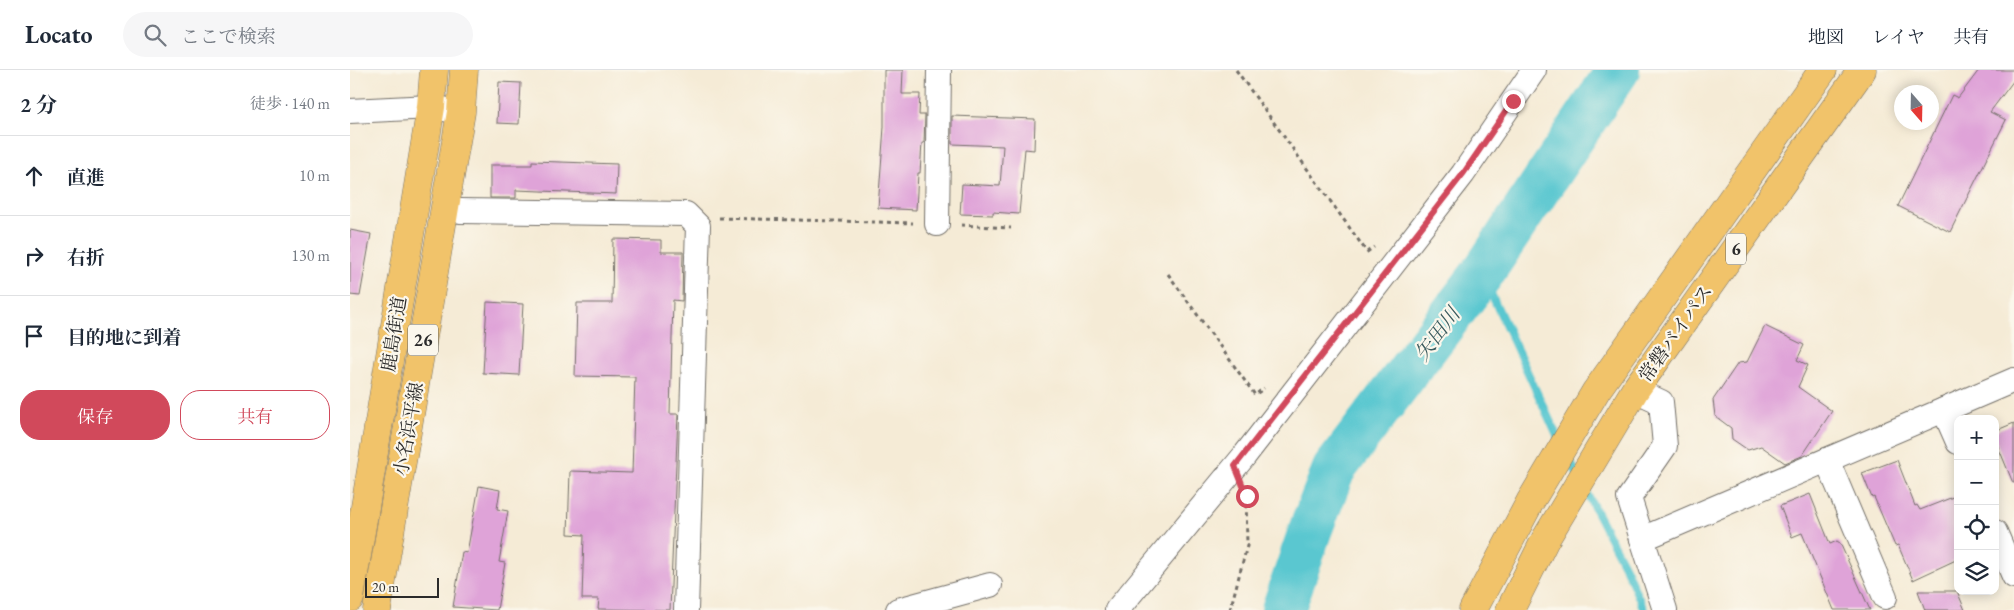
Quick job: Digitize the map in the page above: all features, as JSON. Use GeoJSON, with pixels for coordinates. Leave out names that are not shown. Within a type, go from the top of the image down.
{"type":"FeatureCollection","features":[{"type":"Feature","properties":{"kind":"main road","name":"鹿島街道"},"geometry":{"type":"LineString","coordinates":[[350,598],[431,108],[434,70]]}},
{"type":"Feature","properties":{"kind":"main road","name":"小名浜平線"},"geometry":{"type":"LineString","coordinates":[[377,610],[461,112],[464,70]]}},
{"type":"Feature","properties":{"kind":"main road","name":"常磐バイパス"},"geometry":{"type":"LineString","coordinates":[[1473,610],[1530,502],[1596,391],[1823,70]]}},
{"type":"Feature","properties":{"kind":"main road","name":"常磐バイパス"},"geometry":{"type":"LineString","coordinates":[[1510,610],[1545,540],[1635,390],[1862,70]]}},
{"type":"Feature","properties":{"kind":"street"},"geometry":{"type":"LineString","coordinates":[[937,224],[939,70]]}},
{"type":"Feature","properties":{"kind":"street"},"geometry":{"type":"LineString","coordinates":[[1117,610],[1235,466],[1463,174],[1534,70]]}},
{"type":"Feature","properties":{"kind":"street"},"geometry":{"type":"LineString","coordinates":[[350,111],[431,108],[461,112]]}},
{"type":"Feature","properties":{"kind":"street"},"geometry":{"type":"LineString","coordinates":[[460,211],[686,214],[698,226],[686,610]]}},
{"type":"Feature","properties":{"kind":"street"},"geometry":{"type":"LineString","coordinates":[[1642,538],[2014,380]]}},
{"type":"Feature","properties":{"kind":"street"},"geometry":{"type":"LineString","coordinates":[[1635,390],[1660,402],[1665,446],[1629,498],[1665,610]]}},
{"type":"Feature","properties":{"kind":"street"},"geometry":{"type":"LineString","coordinates":[[1944,410],[1954,433]]}},
{"type":"Feature","properties":{"kind":"street"},"geometry":{"type":"LineString","coordinates":[[1827,460],[1885,597]]}},
{"type":"Feature","properties":{"kind":"street"},"geometry":{"type":"LineString","coordinates":[[1999,541],[2014,576]]}},
{"type":"Feature","properties":{"kind":"street"},"geometry":{"type":"LineString","coordinates":[[898,610],[990,586]]}},
{"type":"Feature","properties":{"kind":"path"},"geometry":{"type":"LineString","coordinates":[[1236,70],[1367,252],[1375,246]]}},
{"type":"Feature","properties":{"kind":"path"},"geometry":{"type":"LineString","coordinates":[[689,217],[1011,228]]}},
{"type":"Feature","properties":{"kind":"path"},"geometry":{"type":"LineString","coordinates":[[1168,274],[1255,395],[1269,384]]}},
{"type":"Feature","properties":{"kind":"path"},"geometry":{"type":"LineString","coordinates":[[1230,610],[1247,546],[1247,496],[1235,466]]}},
{"type":"Feature","properties":{"kind":"building"},"geometry":{"type":"Polygon","coordinates":[[[884,70],[903,70],[902,94],[920,94],[919,115],[925,115],[924,143],[922,143],[920,173],[918,173],[916,210],[878,208],[884,127],[884,70]]]}},
{"type":"Feature","properties":{"kind":"building"},"geometry":{"type":"Polygon","coordinates":[[[1979,70],[2014,70],[2014,80],[1990,112],[2006,120],[1950,232],[1898,206],[1935,130],[1939,130],[1939,122],[1952,95],[1958,98],[1979,70]]]}},
{"type":"Feature","properties":{"kind":"building"},"geometry":{"type":"Polygon","coordinates":[[[499,82],[521,83],[519,124],[497,123],[499,82]]]}},
{"type":"Feature","properties":{"kind":"building"},"geometry":{"type":"Polygon","coordinates":[[[952,116],[1035,119],[1034,150],[1025,149],[1019,214],[993,212],[993,215],[960,214],[962,184],[1000,186],[1003,146],[952,144],[952,116]]]}},
{"type":"Feature","properties":{"kind":"building"},"geometry":{"type":"Polygon","coordinates":[[[532,161],[617,164],[616,194],[516,190],[516,198],[490,198],[490,165],[532,165],[532,161]]]}},
{"type":"Feature","properties":{"kind":"building"},"geometry":{"type":"Polygon","coordinates":[[[350,230],[371,234],[360,296],[350,295],[350,230]]]}},
{"type":"Feature","properties":{"kind":"building"},"geometry":{"type":"Polygon","coordinates":[[[613,239],[661,240],[661,252],[683,252],[682,301],[673,300],[670,414],[678,414],[670,610],[598,609],[599,599],[582,599],[584,535],[568,534],[570,471],[632,473],[635,377],[575,376],[577,303],[612,303],[613,239]]]}},
{"type":"Feature","properties":{"kind":"building"},"geometry":{"type":"Polygon","coordinates":[[[487,302],[523,304],[519,375],[483,373],[487,302]]]}},
{"type":"Feature","properties":{"kind":"building"},"geometry":{"type":"Polygon","coordinates":[[[1765,326],[1804,345],[1797,360],[1808,365],[1798,387],[1832,411],[1802,456],[1785,463],[1761,446],[1748,450],[1732,439],[1731,428],[1715,416],[1713,400],[1738,363],[1747,362],[1765,326]]]}},
{"type":"Feature","properties":{"kind":"building"},"geometry":{"type":"Polygon","coordinates":[[[2014,423],[2014,483],[1999,449],[1999,429],[2014,423]]]}},
{"type":"Feature","properties":{"kind":"building"},"geometry":{"type":"Polygon","coordinates":[[[1897,460],[1915,506],[1917,505],[1920,510],[1954,497],[1954,561],[1913,580],[1898,545],[1895,546],[1874,497],[1872,498],[1862,473],[1897,460]]]}},
{"type":"Feature","properties":{"kind":"building"},"geometry":{"type":"Polygon","coordinates":[[[479,486],[500,490],[497,509],[508,511],[499,562],[505,563],[497,610],[453,607],[462,552],[467,553],[479,486]]]}},
{"type":"Feature","properties":{"kind":"building"},"geometry":{"type":"Polygon","coordinates":[[[1810,494],[1830,544],[1837,541],[1840,543],[1870,610],[1834,610],[1802,533],[1792,537],[1780,506],[1810,494]]]}},
{"type":"Feature","properties":{"kind":"building"},"geometry":{"type":"Polygon","coordinates":[[[1918,591],[1954,591],[1954,595],[1959,595],[1965,610],[1925,610],[1918,591]]]}},
{"type":"Feature","properties":{"kind":"waterway","name":"矢田川"},"geometry":{"type":"LineString","coordinates":[[1283,610],[1311,528],[1334,469],[1482,274],[1618,70]]}},
{"type":"Feature","properties":{"kind":"waterway"},"geometry":{"type":"LineString","coordinates":[[1482,274],[1559,440]]}},
{"type":"Feature","properties":{"kind":"waterway"},"geometry":{"type":"LineString","coordinates":[[1566,453],[1578,476]]}},
{"type":"Feature","properties":{"kind":"waterway"},"geometry":{"type":"LineString","coordinates":[[1583,486],[1626,569],[1644,610]]}},
{"type":"Feature","properties":{"kind":"route"},"geometry":{"type":"LineString","coordinates":[[1247,496],[1235,466],[1463,174],[1513,101]]}}]}
